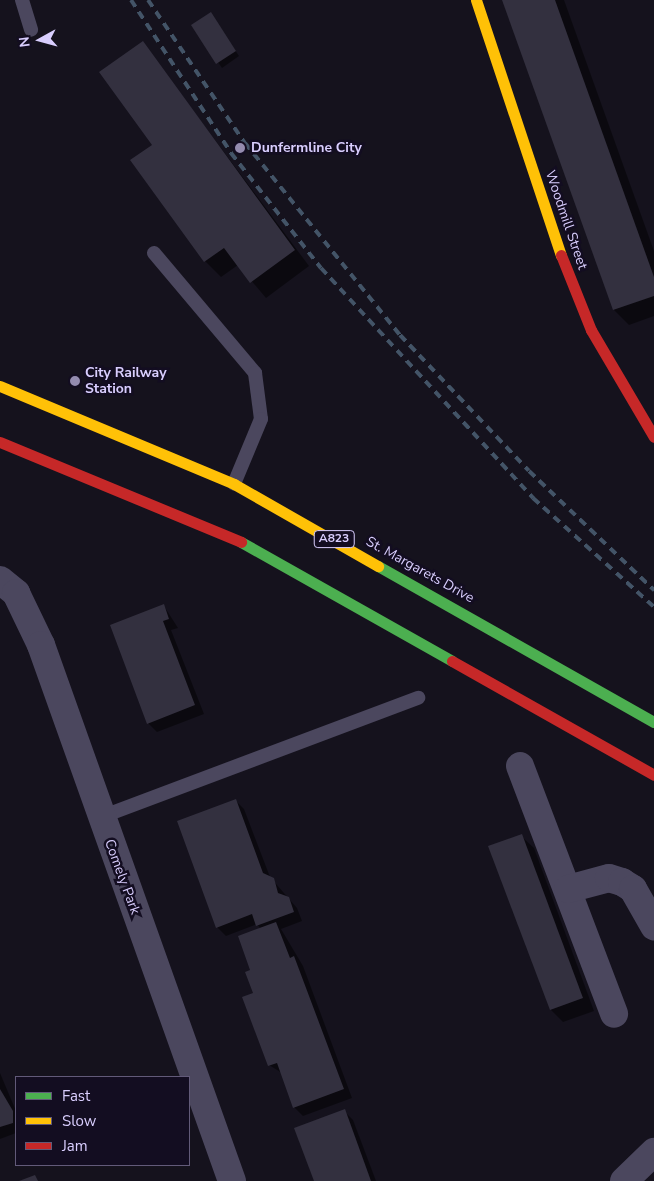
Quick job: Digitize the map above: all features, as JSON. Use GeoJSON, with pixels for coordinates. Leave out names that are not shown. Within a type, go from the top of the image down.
{"type":"FeatureCollection","features":[{"type":"Feature","properties":{"kind":"main road","name":"Woodmill Street"},"geometry":{"type":"LineString","coordinates":[[476,0],[558,248],[587,321],[654,437]]}},
{"type":"Feature","properties":{"kind":"main road","name":"St. Margarets Drive"},"geometry":{"type":"LineString","coordinates":[[0,386],[234,484],[654,722]]}},
{"type":"Feature","properties":{"kind":"main road"},"geometry":{"type":"LineString","coordinates":[[0,442],[222,531],[654,775]]}},
{"type":"Feature","properties":{"kind":"street","name":"Comely Park"},"geometry":{"type":"LineString","coordinates":[[0,580],[16,593],[41,645],[232,1181]]}},
{"type":"Feature","properties":{"kind":"street"},"geometry":{"type":"LineString","coordinates":[[520,766],[614,1014]]}},
{"type":"Feature","properties":{"kind":"street"},"geometry":{"type":"LineString","coordinates":[[568,889],[609,878],[622,882],[633,889],[654,926]]}},
{"type":"Feature","properties":{"kind":"street"},"geometry":{"type":"LineString","coordinates":[[624,1181],[654,1152]]}},
{"type":"Feature","properties":{"kind":"lane"},"geometry":{"type":"LineString","coordinates":[[22,0],[31,30]]}},
{"type":"Feature","properties":{"kind":"lane"},"geometry":{"type":"LineString","coordinates":[[154,253],[255,373],[261,419],[234,484]]}},
{"type":"Feature","properties":{"kind":"lane"},"geometry":{"type":"LineString","coordinates":[[101,817],[418,698]]}},
{"type":"Feature","properties":{"kind":"building"},"geometry":{"type":"Polygon","coordinates":[[[502,0],[555,0],[654,277],[654,296],[613,310],[502,0]]]}},
{"type":"Feature","properties":{"kind":"building"},"geometry":{"type":"Polygon","coordinates":[[[211,12],[236,51],[216,64],[191,25],[211,12]]]}},
{"type":"Feature","properties":{"kind":"building","name":"Dunfermline City"},"geometry":{"type":"Polygon","coordinates":[[[143,41],[295,250],[250,283],[224,248],[204,262],[130,160],[152,145],[99,72],[143,41]]]}},
{"type":"Feature","properties":{"kind":"building"},"geometry":{"type":"Polygon","coordinates":[[[164,604],[169,619],[163,621],[195,705],[147,724],[110,625],[164,604]]]}},
{"type":"Feature","properties":{"kind":"building"},"geometry":{"type":"Polygon","coordinates":[[[236,799],[263,873],[274,878],[278,893],[289,897],[294,912],[256,926],[252,914],[216,928],[177,821],[236,799]]]}},
{"type":"Feature","properties":{"kind":"building"},"geometry":{"type":"Polygon","coordinates":[[[522,834],[583,998],[550,1010],[488,846],[522,834]]]}},
{"type":"Feature","properties":{"kind":"building"},"geometry":{"type":"Polygon","coordinates":[[[276,922],[290,958],[294,956],[344,1089],[293,1108],[277,1063],[268,1066],[242,997],[253,993],[245,972],[250,970],[238,936],[276,922]]]}},
{"type":"Feature","properties":{"kind":"building"},"geometry":{"type":"Polygon","coordinates":[[[0,1089],[13,1111],[13,1123],[0,1127],[0,1089]]]}},
{"type":"Feature","properties":{"kind":"building"},"geometry":{"type":"Polygon","coordinates":[[[345,1109],[371,1181],[314,1181],[294,1128],[345,1109]]]}},
{"type":"Feature","properties":{"kind":"building"},"geometry":{"type":"Polygon","coordinates":[[[35,1175],[38,1181],[19,1181],[35,1175]]]}},
{"type":"Feature","properties":{"kind":"railway"},"geometry":{"type":"LineString","coordinates":[[131,0],[231,153],[321,268],[533,498],[654,607]]}},
{"type":"Feature","properties":{"kind":"railway"},"geometry":{"type":"LineString","coordinates":[[148,0],[245,143],[400,335],[529,471],[654,590]]}},
{"type":"Feature","properties":{"kind":"traffic: fast"},"geometry":{"type":"LineString","coordinates":[[241,542],[452,661]]}},
{"type":"Feature","properties":{"kind":"traffic: fast"},"geometry":{"type":"LineString","coordinates":[[378,566],[654,722]]}},
{"type":"Feature","properties":{"kind":"traffic: slow"},"geometry":{"type":"LineString","coordinates":[[476,0],[561,255]]}},
{"type":"Feature","properties":{"kind":"traffic: slow"},"geometry":{"type":"LineString","coordinates":[[0,386],[234,484],[378,566]]}},
{"type":"Feature","properties":{"kind":"traffic: jam"},"geometry":{"type":"LineString","coordinates":[[561,255],[591,330],[654,437]]}},
{"type":"Feature","properties":{"kind":"traffic: jam"},"geometry":{"type":"LineString","coordinates":[[0,442],[241,542]]}},
{"type":"Feature","properties":{"kind":"traffic: jam"},"geometry":{"type":"LineString","coordinates":[[452,661],[654,775]]}},
{"type":"Feature","properties":{"kind":"place","name":"Dunfermline City"},"geometry":{"type":"Point","coordinates":[240,148]}},
{"type":"Feature","properties":{"kind":"place","name":"City Railway Station"},"geometry":{"type":"Point","coordinates":[75,381]}}]}
